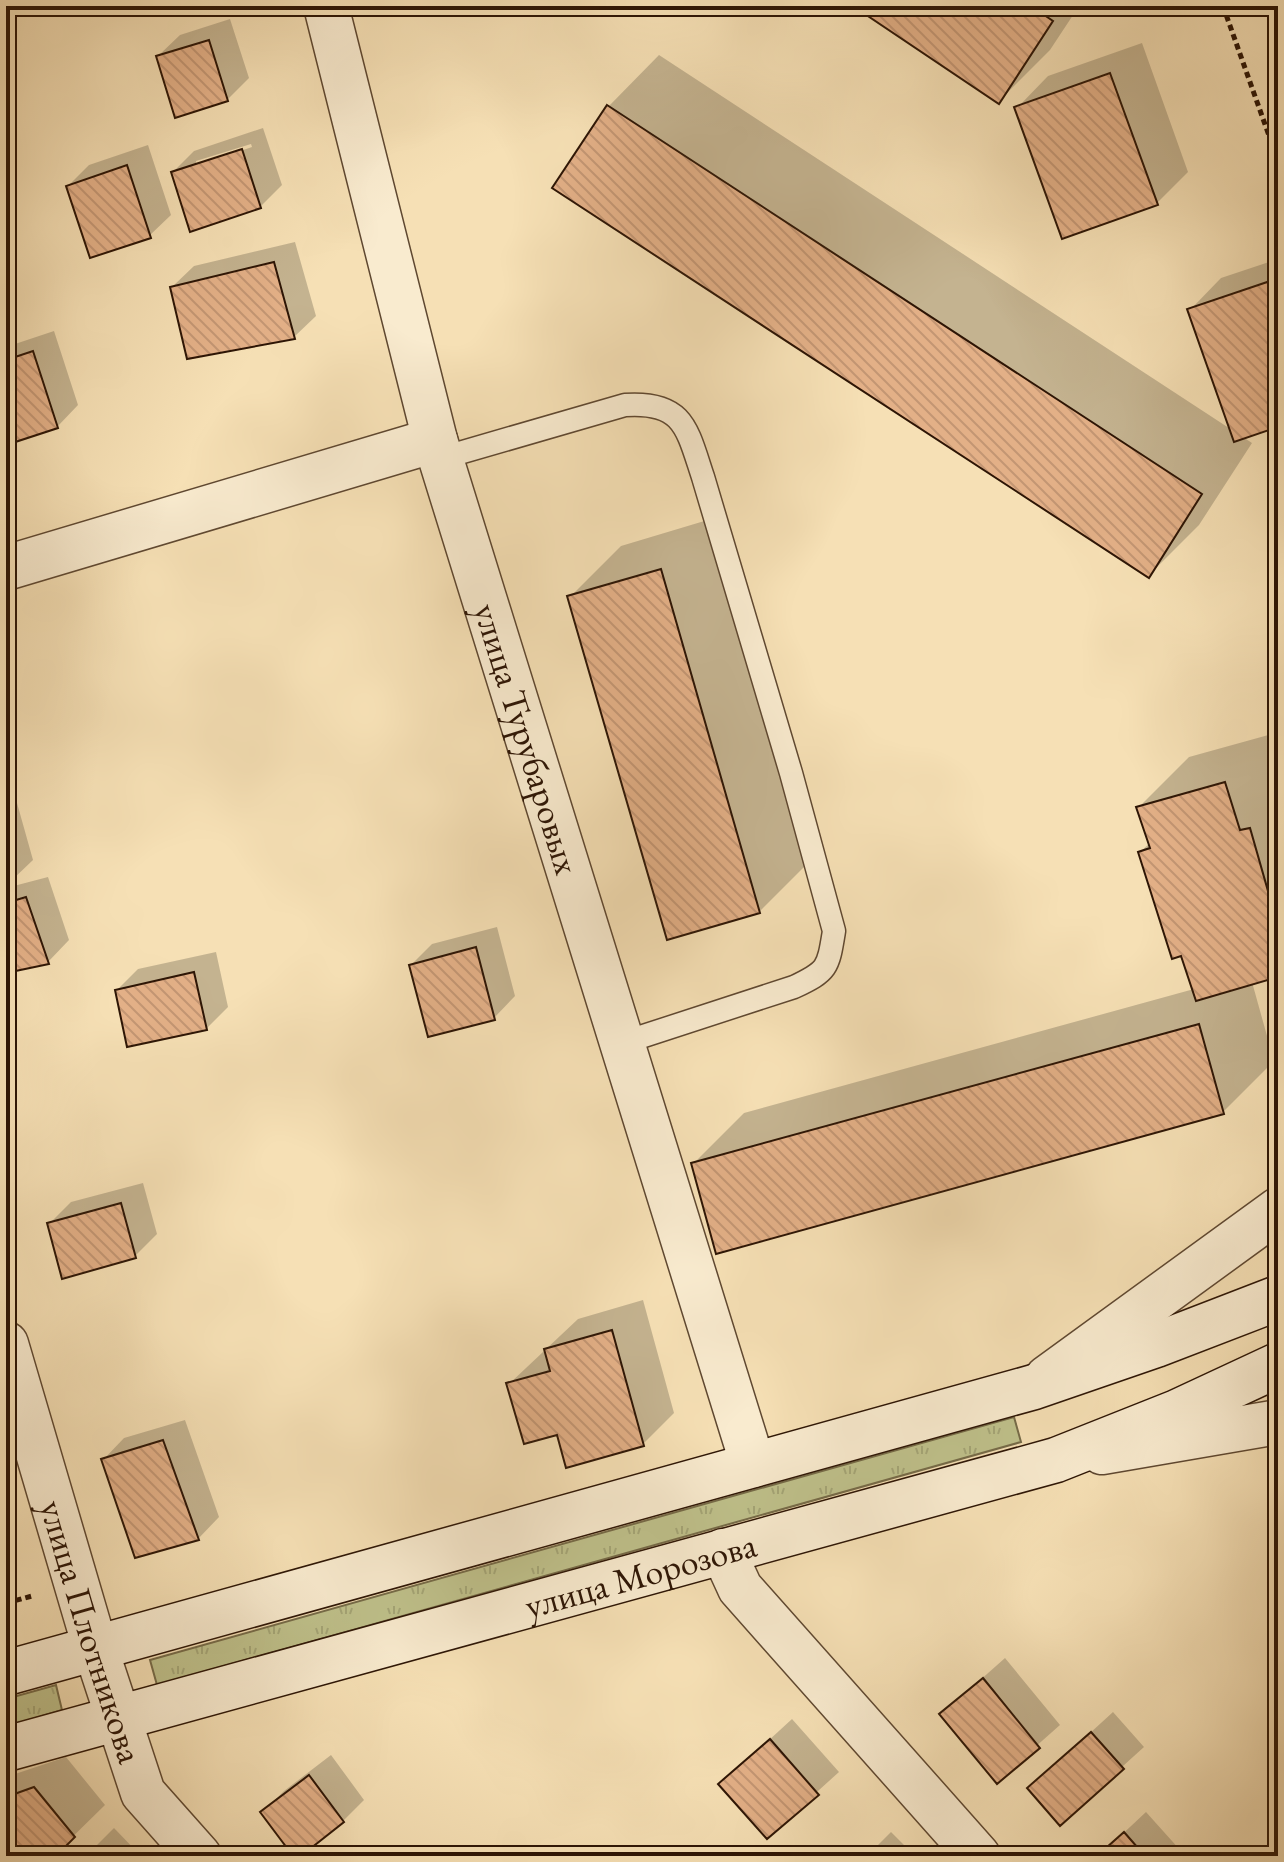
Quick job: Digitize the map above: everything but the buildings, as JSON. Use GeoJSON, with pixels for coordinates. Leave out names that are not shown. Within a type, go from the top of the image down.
{"type":"FeatureCollection","features":[{"type":"Feature","properties":{"kind":"street","name":"улица Турубаровых"},"geometry":{"type":"LineString","coordinates":[[326,6],[438,449],[753,1465]]}},
{"type":"Feature","properties":{"kind":"street"},"geometry":{"type":"LineString","coordinates":[[6,568],[438,449]]}},
{"type":"Feature","properties":{"kind":"street"},"geometry":{"type":"LineString","coordinates":[[1034,1387],[1278,1210]]}},
{"type":"Feature","properties":{"kind":"street","name":"улица Морозова"},"geometry":{"type":"LineString","coordinates":[[6,1673],[1034,1387],[1278,1298]]}},
{"type":"Feature","properties":{"kind":"street","name":"улица Плотникова"},"geometry":{"type":"LineString","coordinates":[[6,1344],[95,1647],[143,1793],[199,1856]]}},
{"type":"Feature","properties":{"kind":"street"},"geometry":{"type":"LineString","coordinates":[[1056,1460],[1177,1412],[1278,1365]]}},
{"type":"Feature","properties":{"kind":"street","name":"улица Морозова"},"geometry":{"type":"LineString","coordinates":[[6,1749],[1056,1460],[1278,1422]]}},
{"type":"Feature","properties":{"kind":"street"},"geometry":{"type":"LineString","coordinates":[[723,1551],[740,1588],[978,1856]]}},
{"type":"Feature","properties":{"kind":"lane"},"geometry":{"type":"LineString","coordinates":[[438,449],[625,405],[649,404],[670,412],[687,429],[703,477],[791,773],[834,931],[830,956],[821,975],[794,987],[622,1043]]}},
{"type":"Feature","properties":{"kind":"path"},"geometry":{"type":"LineString","coordinates":[[1223,6],[1278,161]]}},
{"type":"Feature","properties":{"kind":"green space"},"geometry":{"type":"Polygon","coordinates":[[[1014,1417],[1021,1442],[157,1685],[150,1660],[1014,1417]]]}},
{"type":"Feature","properties":{"kind":"green space"},"geometry":{"type":"Polygon","coordinates":[[[56,1685],[62,1710],[6,1727],[6,1699],[56,1685]]]}}]}
